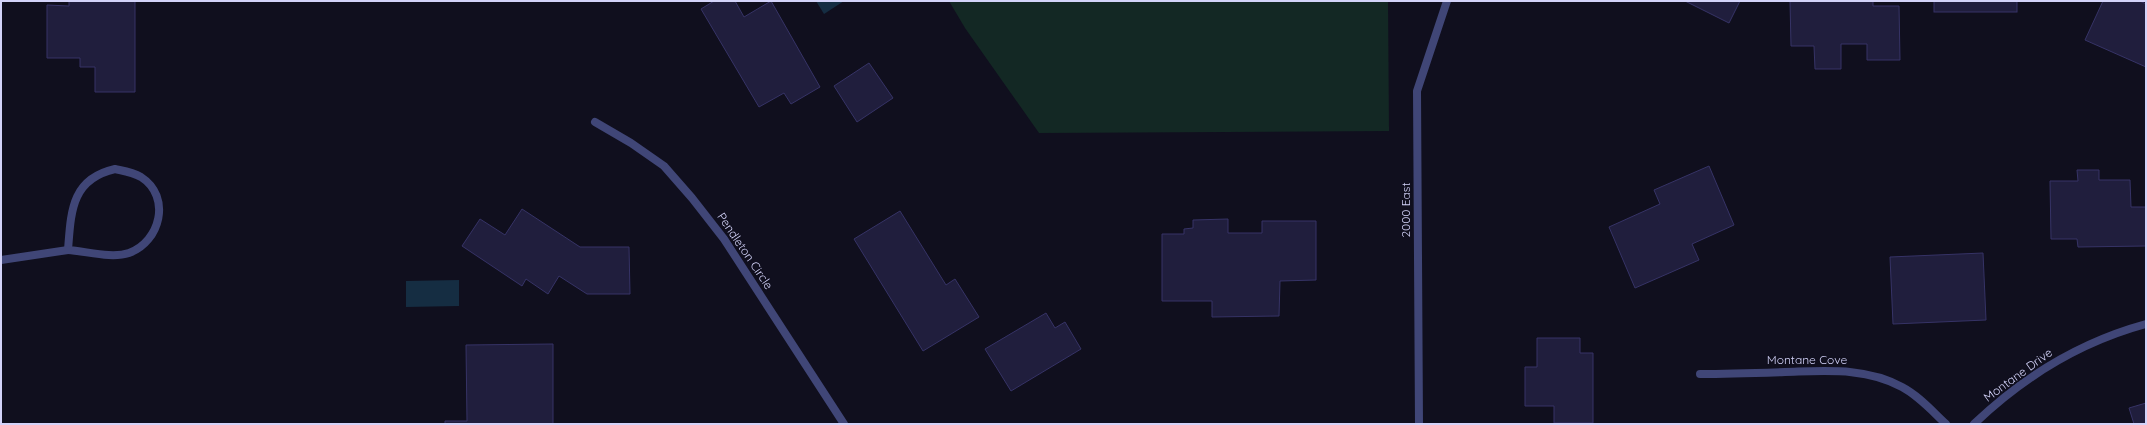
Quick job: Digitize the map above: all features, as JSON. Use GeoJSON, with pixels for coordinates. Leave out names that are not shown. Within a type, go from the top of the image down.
{"type":"FeatureCollection","features":[{"type":"Feature","properties":{"kind":"street","name":"2000 East"},"geometry":{"type":"LineString","coordinates":[[1420,424],[1417,91],[1447,1]]}},
{"type":"Feature","properties":{"kind":"street","name":"Pendleton Circle"},"geometry":{"type":"LineString","coordinates":[[595,122],[631,143],[664,166],[692,198],[724,239],[844,424]]}},
{"type":"Feature","properties":{"kind":"street"},"geometry":{"type":"LineString","coordinates":[[1,260],[68,250],[114,255],[127,254],[140,248],[150,239],[157,227],[159,214],[158,200],[152,188],[142,178],[129,171],[115,169],[100,173],[88,180],[79,191],[73,208],[68,250]]}},
{"type":"Feature","properties":{"kind":"street","name":"Montane Drive"},"geometry":{"type":"LineString","coordinates":[[1974,424],[2025,381],[2059,359],[2095,342],[2146,324]]}},
{"type":"Feature","properties":{"kind":"street","name":"Montane Cove"},"geometry":{"type":"LineString","coordinates":[[1700,374],[1833,371],[1856,372],[1880,377],[1902,387],[1921,400],[1946,424]]}},
{"type":"Feature","properties":{"kind":"green space"},"geometry":{"type":"Polygon","coordinates":[[[949,1],[1388,1],[1389,131],[1039,133],[965,28],[949,1]]]}},
{"type":"Feature","properties":{"kind":"water"},"geometry":{"type":"Polygon","coordinates":[[[816,1],[844,1],[824,14],[816,1]]]}},
{"type":"Feature","properties":{"kind":"water"},"geometry":{"type":"Polygon","coordinates":[[[459,280],[459,306],[406,307],[406,281],[459,280]]]}},
{"type":"Feature","properties":{"kind":"building"},"geometry":{"type":"Polygon","coordinates":[[[69,1],[135,1],[135,92],[95,92],[95,67],[80,67],[80,58],[47,58],[47,5],[69,6],[69,1]]]}},
{"type":"Feature","properties":{"kind":"building"},"geometry":{"type":"Polygon","coordinates":[[[714,1],[735,1],[744,17],[771,1],[820,87],[791,104],[784,93],[759,107],[701,9],[714,1]]]}},
{"type":"Feature","properties":{"kind":"building"},"geometry":{"type":"Polygon","coordinates":[[[1685,1],[1740,1],[1729,23],[1685,1]]]}},
{"type":"Feature","properties":{"kind":"building"},"geometry":{"type":"Polygon","coordinates":[[[1790,1],[1873,1],[1873,6],[1899,6],[1900,60],[1867,60],[1867,44],[1841,44],[1841,69],[1815,69],[1814,46],[1791,46],[1790,1]]]}},
{"type":"Feature","properties":{"kind":"building"},"geometry":{"type":"Polygon","coordinates":[[[1934,1],[2017,1],[2017,12],[1934,12],[1934,1]]]}},
{"type":"Feature","properties":{"kind":"building"},"geometry":{"type":"Polygon","coordinates":[[[2103,1],[2140,1],[2146,4],[2146,67],[2085,40],[2103,1]]]}},
{"type":"Feature","properties":{"kind":"building"},"geometry":{"type":"Polygon","coordinates":[[[869,63],[893,98],[857,122],[834,86],[869,63]]]}},
{"type":"Feature","properties":{"kind":"building"},"geometry":{"type":"Polygon","coordinates":[[[1709,166],[1734,225],[1692,244],[1699,260],[1635,288],[1609,227],[1660,204],[1654,190],[1709,166]]]}},
{"type":"Feature","properties":{"kind":"building"},"geometry":{"type":"Polygon","coordinates":[[[2077,170],[2099,170],[2099,180],[2130,180],[2131,207],[2146,207],[2146,246],[2078,247],[2077,239],[2051,239],[2050,181],[2078,181],[2077,170]]]}},
{"type":"Feature","properties":{"kind":"building"},"geometry":{"type":"Polygon","coordinates":[[[522,209],[580,247],[629,247],[630,294],[587,294],[559,276],[548,294],[526,279],[522,286],[462,246],[480,219],[505,235],[522,209]]]}},
{"type":"Feature","properties":{"kind":"building"},"geometry":{"type":"Polygon","coordinates":[[[900,211],[946,285],[955,279],[979,317],[923,351],[854,239],[900,211]]]}},
{"type":"Feature","properties":{"kind":"building"},"geometry":{"type":"Polygon","coordinates":[[[1228,219],[1228,233],[1262,233],[1262,221],[1316,221],[1316,280],[1280,281],[1279,316],[1212,317],[1212,301],[1162,301],[1162,234],[1184,234],[1184,229],[1193,228],[1193,220],[1228,219]]]}},
{"type":"Feature","properties":{"kind":"building"},"geometry":{"type":"Polygon","coordinates":[[[1983,253],[1986,320],[1893,324],[1890,257],[1983,253]]]}},
{"type":"Feature","properties":{"kind":"building"},"geometry":{"type":"Polygon","coordinates":[[[1046,313],[1055,328],[1065,322],[1081,349],[1011,391],[985,349],[1046,313]]]}},
{"type":"Feature","properties":{"kind":"building"},"geometry":{"type":"Polygon","coordinates":[[[1537,338],[1580,338],[1580,353],[1593,353],[1593,423],[1554,423],[1554,406],[1525,406],[1525,367],[1537,367],[1537,338]]]}},
{"type":"Feature","properties":{"kind":"building"},"geometry":{"type":"Polygon","coordinates":[[[553,344],[553,424],[445,424],[445,421],[467,421],[466,345],[553,344]]]}},
{"type":"Feature","properties":{"kind":"building"},"geometry":{"type":"Polygon","coordinates":[[[2146,403],[2146,424],[2134,424],[2129,408],[2146,403]]]}}]}
